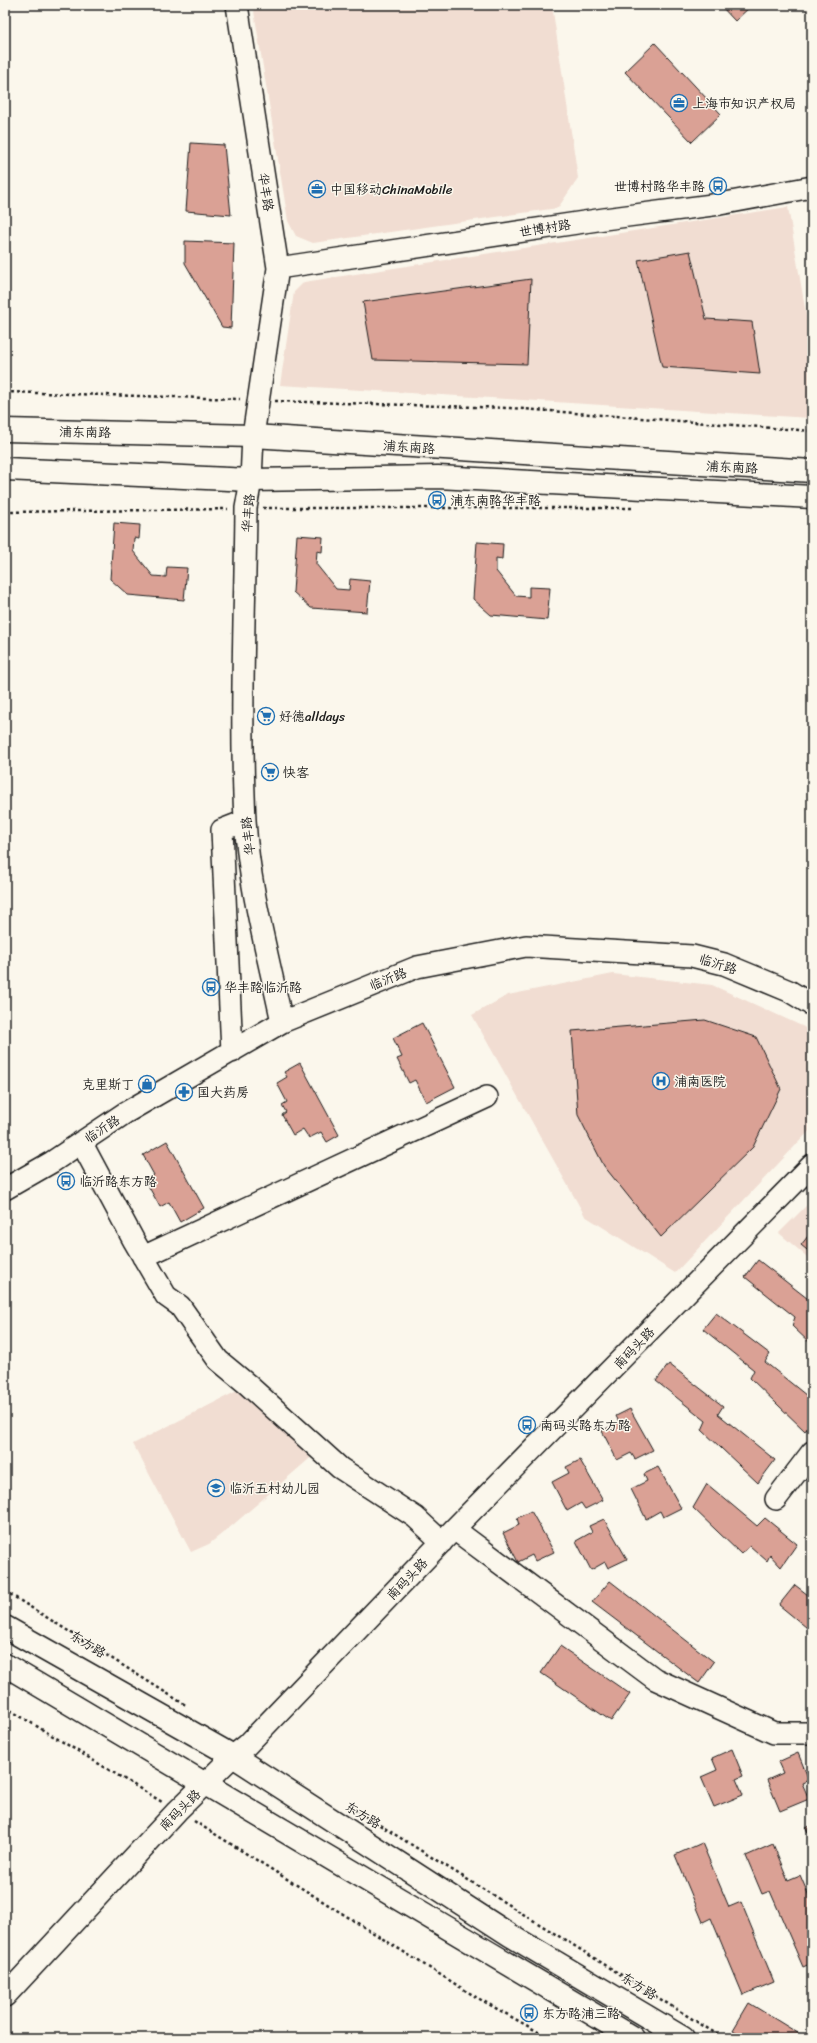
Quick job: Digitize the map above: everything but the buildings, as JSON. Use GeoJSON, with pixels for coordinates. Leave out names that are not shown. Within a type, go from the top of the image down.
{"type":"FeatureCollection","features":[{"type":"Feature","properties":{"kind":"main road","name":"浦东南路"},"geometry":{"type":"LineString","coordinates":[[5,430],[253,436],[812,471]]}},
{"type":"Feature","properties":{"kind":"main road","name":"浦东南路"},"geometry":{"type":"LineString","coordinates":[[5,469],[251,480],[438,477],[812,497]]}},
{"type":"Feature","properties":{"kind":"main road","name":"东方路"},"geometry":{"type":"LineString","coordinates":[[5,1627],[233,1756],[510,1935],[682,2038]]}},
{"type":"Feature","properties":{"kind":"main road"},"geometry":{"type":"LineString","coordinates":[[5,1665],[633,2038]]}},
{"type":"Feature","properties":{"kind":"street","name":"华丰路"},"geometry":{"type":"LineString","coordinates":[[237,5],[278,268],[253,436],[251,480],[246,508],[244,736],[245,821],[255,898],[282,1022]]}},
{"type":"Feature","properties":{"kind":"street","name":"世博村路"},"geometry":{"type":"LineString","coordinates":[[278,268],[596,220],[720,204],[812,188]]}},
{"type":"Feature","properties":{"kind":"street"},"geometry":{"type":"LineString","coordinates":[[232,1052],[222,830],[245,821]]}},
{"type":"Feature","properties":{"kind":"street","name":"临沂路"},"geometry":{"type":"LineString","coordinates":[[5,1189],[52,1162],[125,1113],[282,1022],[417,967],[526,946],[692,956],[724,964],[789,991],[812,1004]]}},
{"type":"Feature","properties":{"kind":"street"},"geometry":{"type":"LineString","coordinates":[[143,1257],[487,1097]]}},
{"type":"Feature","properties":{"kind":"street"},"geometry":{"type":"LineString","coordinates":[[82,1142],[143,1257],[166,1296],[180,1306],[218,1360],[247,1384],[340,1468],[448,1536],[655,1679],[774,1733],[812,1733]]}},
{"type":"Feature","properties":{"kind":"street","name":"南码头路"},"geometry":{"type":"LineString","coordinates":[[5,1996],[177,1811],[247,1744],[448,1536],[812,1165]]}},
{"type":"Feature","properties":{"kind":"street"},"geometry":{"type":"LineString","coordinates":[[776,1499],[812,1452]]}},
{"type":"Feature","properties":{"kind":"path"},"geometry":{"type":"LineString","coordinates":[[5,392],[510,408],[812,431]]}},
{"type":"Feature","properties":{"kind":"path"},"geometry":{"type":"LineString","coordinates":[[5,512],[246,508],[634,508]]}},
{"type":"Feature","properties":{"kind":"path","name":"东方路"},"geometry":{"type":"LineString","coordinates":[[5,1591],[188,1707]]}},
{"type":"Feature","properties":{"kind":"path"},"geometry":{"type":"LineString","coordinates":[[5,1706],[476,1997],[549,2038]]}},
{"type":"Feature","properties":{"kind":"path","name":"东方路"},"geometry":{"type":"LineString","coordinates":[[348,1806],[723,2038]]}},
{"type":"Feature","properties":{"kind":"shaded area"},"geometry":{"type":"Polygon","coordinates":[[[253,5],[552,5],[578,178],[558,208],[313,243],[296,236],[288,221],[253,5]]]}},
{"type":"Feature","properties":{"kind":"shaded area"},"geometry":{"type":"Polygon","coordinates":[[[788,207],[812,350],[811,418],[280,385],[294,292],[304,282],[788,207]]]}},
{"type":"Feature","properties":{"kind":"shaded area","name":"浦南医院"},"geometry":{"type":"Polygon","coordinates":[[[613,974],[712,985],[804,1027],[812,1035],[812,1128],[675,1273],[585,1216],[472,1015],[508,995],[613,974]]]}},
{"type":"Feature","properties":{"kind":"shaded area"},"geometry":{"type":"Polygon","coordinates":[[[812,1200],[812,1261],[779,1233],[812,1200]]]}},
{"type":"Feature","properties":{"kind":"shaded area","name":"临沂五村幼儿园"},"geometry":{"type":"Polygon","coordinates":[[[239,1390],[316,1453],[209,1544],[191,1552],[133,1444],[239,1390]]]}},
{"type":"Feature","properties":{"kind":"place","name":"上海市知识产权局"},"geometry":{"type":"Point","coordinates":[679,103]}},
{"type":"Feature","properties":{"kind":"place","name":"世博村路华丰路"},"geometry":{"type":"Point","coordinates":[718,186]}},
{"type":"Feature","properties":{"kind":"place","name":"中国移动ChinaMobile"},"geometry":{"type":"Point","coordinates":[317,189]}},
{"type":"Feature","properties":{"kind":"place","name":"浦东南路华丰路"},"geometry":{"type":"Point","coordinates":[437,500]}},
{"type":"Feature","properties":{"kind":"place","name":"好德alldays"},"geometry":{"type":"Point","coordinates":[266,716]}},
{"type":"Feature","properties":{"kind":"place","name":"快客"},"geometry":{"type":"Point","coordinates":[270,772]}},
{"type":"Feature","properties":{"kind":"place","name":"华丰路临沂路"},"geometry":{"type":"Point","coordinates":[211,987]}},
{"type":"Feature","properties":{"kind":"place","name":"浦南医院"},"geometry":{"type":"Point","coordinates":[661,1081]}},
{"type":"Feature","properties":{"kind":"place","name":"克里斯丁"},"geometry":{"type":"Point","coordinates":[147,1084]}},
{"type":"Feature","properties":{"kind":"place","name":"国大药房"},"geometry":{"type":"Point","coordinates":[184,1092]}},
{"type":"Feature","properties":{"kind":"place","name":"临沂路东方路"},"geometry":{"type":"Point","coordinates":[66,1181]}},
{"type":"Feature","properties":{"kind":"place","name":"南码头路东方路"},"geometry":{"type":"Point","coordinates":[527,1425]}},
{"type":"Feature","properties":{"kind":"place","name":"临沂五村幼儿园"},"geometry":{"type":"Point","coordinates":[216,1488]}},
{"type":"Feature","properties":{"kind":"place","name":"东方路浦三路"},"geometry":{"type":"Point","coordinates":[529,2013]}}]}
